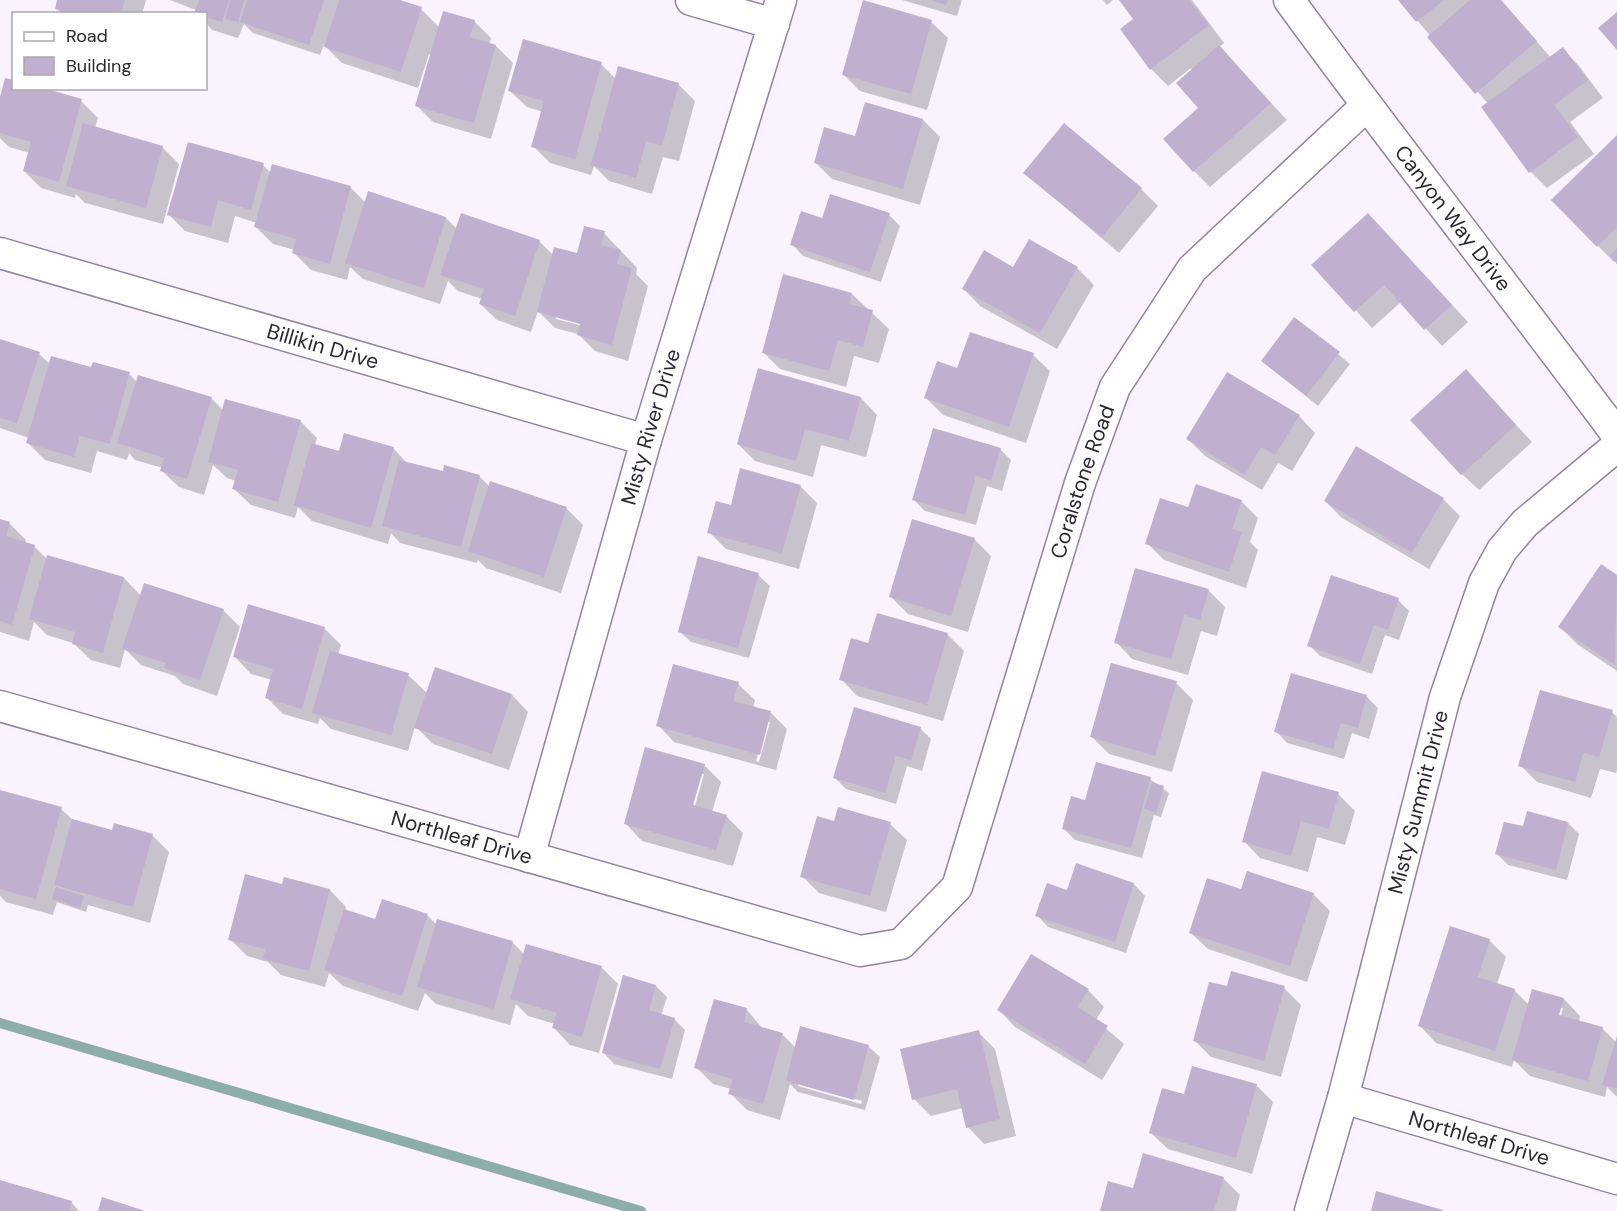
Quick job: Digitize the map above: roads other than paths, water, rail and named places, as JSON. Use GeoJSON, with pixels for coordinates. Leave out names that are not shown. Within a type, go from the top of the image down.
{"type":"FeatureCollection","features":[{"type":"Feature","properties":{"kind":"street"},"geometry":{"type":"LineString","coordinates":[[691,0],[777,12]]}},
{"type":"Feature","properties":{"kind":"street","name":"Canyon Way Drive"},"geometry":{"type":"LineString","coordinates":[[1289,0],[1450,218],[1503,282],[1617,435]]}},
{"type":"Feature","properties":{"kind":"street","name":"Misty River Drive"},"geometry":{"type":"LineString","coordinates":[[530,857],[646,440],[777,12]]}},
{"type":"Feature","properties":{"kind":"street","name":"Coralstone Road"},"geometry":{"type":"LineString","coordinates":[[919,926],[957,887],[1080,483],[1115,387],[1192,269],[1366,106]]}},
{"type":"Feature","properties":{"kind":"street","name":"Billikin Drive"},"geometry":{"type":"LineString","coordinates":[[0,253],[646,440]]}},
{"type":"Feature","properties":{"kind":"street","name":"Misty Summit Drive"},"geometry":{"type":"LineString","coordinates":[[1310,1211],[1343,1098],[1445,697],[1484,583],[1502,550],[1525,523],[1617,446]]}},
{"type":"Feature","properties":{"kind":"street","name":"Northleaf Drive"},"geometry":{"type":"LineString","coordinates":[[0,706],[860,951],[900,944],[919,926]]}},
{"type":"Feature","properties":{"kind":"street","name":"Northleaf Drive"},"geometry":{"type":"LineString","coordinates":[[1343,1098],[1617,1179]]}},
{"type":"Feature","properties":{"kind":"waterway"},"geometry":{"type":"LineString","coordinates":[[0,1023],[641,1211]]}}]}
